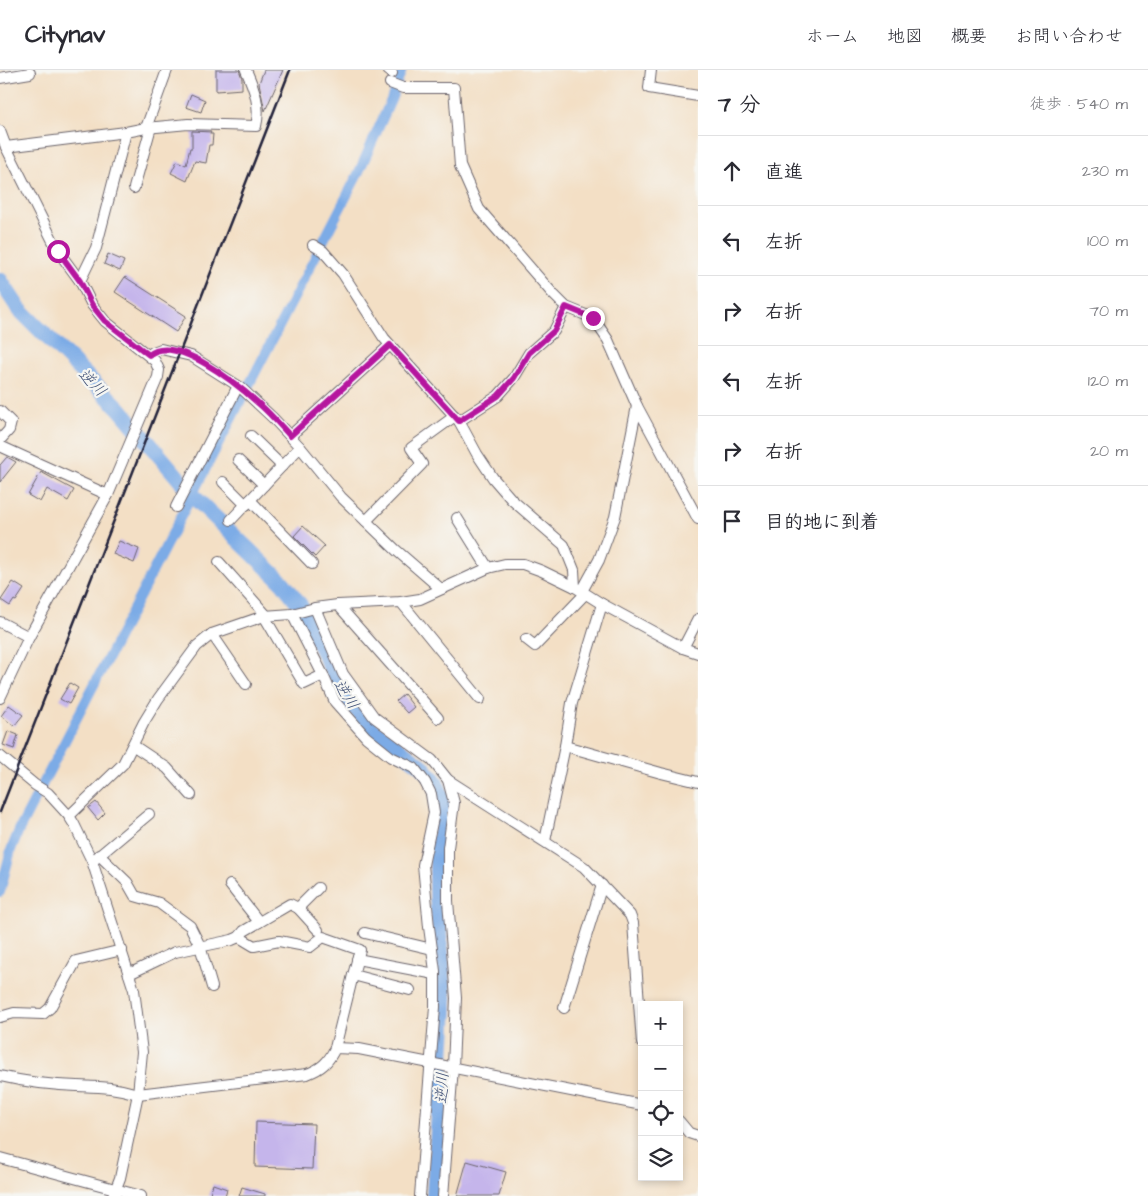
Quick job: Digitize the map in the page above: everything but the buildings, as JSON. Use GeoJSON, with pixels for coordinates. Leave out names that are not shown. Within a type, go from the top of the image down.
{"type":"FeatureCollection","features":[{"type":"Feature","properties":{"kind":"street"},"geometry":{"type":"LineString","coordinates":[[134,188],[149,127],[167,70]]}},
{"type":"Feature","properties":{"kind":"street"},"geometry":{"type":"LineString","coordinates":[[6,147],[126,132],[149,127],[188,124],[256,126],[258,117],[256,97],[246,70]]}},
{"type":"Feature","properties":{"kind":"street"},"geometry":{"type":"LineString","coordinates":[[651,70],[649,88],[698,96]]}},
{"type":"Feature","properties":{"kind":"street"},"geometry":{"type":"LineString","coordinates":[[0,78],[30,73]]}},
{"type":"Feature","properties":{"kind":"street"},"geometry":{"type":"LineString","coordinates":[[393,79],[454,88],[460,166],[479,209],[566,307],[593,318],[608,340],[637,406],[698,519]]}},
{"type":"Feature","properties":{"kind":"street"},"geometry":{"type":"LineString","coordinates":[[0,131],[6,147],[58,251],[80,281],[92,305],[105,321],[149,355],[155,361],[159,370],[141,419],[108,495],[29,637],[0,698]]}},
{"type":"Feature","properties":{"kind":"street"},"geometry":{"type":"LineString","coordinates":[[80,281],[96,248],[126,132]]}},
{"type":"Feature","properties":{"kind":"street"},"geometry":{"type":"LineString","coordinates":[[317,248],[343,274],[384,338],[457,418],[493,478],[512,500],[564,545],[573,565],[581,591]]}},
{"type":"Feature","properties":{"kind":"street"},"geometry":{"type":"LineString","coordinates":[[366,521],[422,464],[411,448],[457,418],[498,396],[514,378],[529,353],[554,331],[566,307]]}},
{"type":"Feature","properties":{"kind":"street"},"geometry":{"type":"LineString","coordinates":[[290,436],[390,345]]}},
{"type":"Feature","properties":{"kind":"street"},"geometry":{"type":"LineString","coordinates":[[149,355],[161,349],[191,356],[239,387],[260,404],[290,436],[341,497],[441,590]]}},
{"type":"Feature","properties":{"kind":"street"},"geometry":{"type":"LineString","coordinates":[[176,508],[194,470],[239,387]]}},
{"type":"Feature","properties":{"kind":"street"},"geometry":{"type":"LineString","coordinates":[[526,639],[535,646],[581,591],[599,560],[615,517],[637,406]]}},
{"type":"Feature","properties":{"kind":"street"},"geometry":{"type":"LineString","coordinates":[[0,411],[11,422],[8,430],[0,440]]}},
{"type":"Feature","properties":{"kind":"street"},"geometry":{"type":"LineString","coordinates":[[251,436],[282,466]]}},
{"type":"Feature","properties":{"kind":"street"},"geometry":{"type":"LineString","coordinates":[[0,446],[108,495]]}},
{"type":"Feature","properties":{"kind":"street"},"geometry":{"type":"LineString","coordinates":[[231,520],[300,447]]}},
{"type":"Feature","properties":{"kind":"street"},"geometry":{"type":"LineString","coordinates":[[238,460],[264,485]]}},
{"type":"Feature","properties":{"kind":"street"},"geometry":{"type":"LineString","coordinates":[[223,482],[248,502],[312,564]]}},
{"type":"Feature","properties":{"kind":"street"},"geometry":{"type":"LineString","coordinates":[[457,518],[488,568]]}},
{"type":"Feature","properties":{"kind":"street"},"geometry":{"type":"LineString","coordinates":[[220,562],[265,616],[304,684],[323,674]]}},
{"type":"Feature","properties":{"kind":"street"},"geometry":{"type":"LineString","coordinates":[[69,816],[123,764],[158,699],[197,646],[212,634],[265,616],[338,605],[401,602],[420,599],[488,568],[505,564],[524,564],[581,591],[683,648],[698,653]]}},
{"type":"Feature","properties":{"kind":"street"},"geometry":{"type":"LineString","coordinates":[[401,602],[480,699]]}},
{"type":"Feature","properties":{"kind":"street"},"geometry":{"type":"LineString","coordinates":[[545,841],[572,703],[602,604]]}},
{"type":"Feature","properties":{"kind":"street"},"geometry":{"type":"LineString","coordinates":[[338,605],[438,718]]}},
{"type":"Feature","properties":{"kind":"street"},"geometry":{"type":"LineString","coordinates":[[311,609],[343,674],[374,717],[432,760],[448,780],[584,867],[630,915],[633,923],[639,1001]]}},
{"type":"Feature","properties":{"kind":"street"},"geometry":{"type":"LineString","coordinates":[[294,613],[335,702],[366,737],[391,757],[414,768],[425,782],[431,794],[434,813],[423,865],[435,974],[434,1063],[420,1196]]}},
{"type":"Feature","properties":{"kind":"street"},"geometry":{"type":"LineString","coordinates":[[683,648],[698,619]]}},
{"type":"Feature","properties":{"kind":"street"},"geometry":{"type":"LineString","coordinates":[[0,622],[29,637]]}},
{"type":"Feature","properties":{"kind":"street"},"geometry":{"type":"LineString","coordinates":[[212,634],[246,684]]}},
{"type":"Feature","properties":{"kind":"street"},"geometry":{"type":"LineString","coordinates":[[134,746],[167,768],[191,794]]}},
{"type":"Feature","properties":{"kind":"street"},"geometry":{"type":"LineString","coordinates":[[565,746],[698,782]]}},
{"type":"Feature","properties":{"kind":"street"},"geometry":{"type":"LineString","coordinates":[[0,756],[48,793],[69,816],[96,858],[134,990],[142,1052],[138,1094],[120,1178],[114,1192]]}},
{"type":"Feature","properties":{"kind":"street"},"geometry":{"type":"LineString","coordinates":[[443,1196],[456,998],[448,901],[448,848],[454,803],[448,780]]}},
{"type":"Feature","properties":{"kind":"street"},"geometry":{"type":"LineString","coordinates":[[96,858],[150,814]]}},
{"type":"Feature","properties":{"kind":"street"},"geometry":{"type":"LineString","coordinates":[[96,858],[127,882],[135,896],[159,903],[190,926],[200,946],[212,987]]}},
{"type":"Feature","properties":{"kind":"street"},"geometry":{"type":"LineString","coordinates":[[230,885],[259,922]]}},
{"type":"Feature","properties":{"kind":"street"},"geometry":{"type":"LineString","coordinates":[[564,1008],[602,885]]}},
{"type":"Feature","properties":{"kind":"street"},"geometry":{"type":"LineString","coordinates":[[298,908],[318,888]]}},
{"type":"Feature","properties":{"kind":"street"},"geometry":{"type":"LineString","coordinates":[[129,974],[175,952],[239,937],[244,931],[290,904],[298,908],[318,930]]}},
{"type":"Feature","properties":{"kind":"street"},"geometry":{"type":"LineString","coordinates":[[365,933],[432,949]]}},
{"type":"Feature","properties":{"kind":"street"},"geometry":{"type":"LineString","coordinates":[[0,1076],[19,1081],[119,1088],[138,1094],[306,1074],[320,1068],[332,1055],[360,950],[323,938],[310,947],[279,941],[254,946],[239,937]]}},
{"type":"Feature","properties":{"kind":"street"},"geometry":{"type":"LineString","coordinates":[[0,1017],[14,1013],[43,1014],[50,1008],[76,961],[122,950]]}},
{"type":"Feature","properties":{"kind":"street"},"geometry":{"type":"LineString","coordinates":[[357,960],[435,974]]}},
{"type":"Feature","properties":{"kind":"street"},"geometry":{"type":"LineString","coordinates":[[353,975],[410,990]]}},
{"type":"Feature","properties":{"kind":"street"},"geometry":{"type":"LineString","coordinates":[[334,1048],[359,1049],[451,1066],[638,1104]]}},
{"type":"Feature","properties":{"kind":"street"},"geometry":{"type":"LineString","coordinates":[[683,1125],[689,1132],[698,1136]]}},
{"type":"Feature","properties":{"kind":"street"},"geometry":{"type":"LineString","coordinates":[[0,1158],[114,1192],[141,1196]]}},
{"type":"Feature","properties":{"kind":"waterway"},"geometry":{"type":"LineString","coordinates":[[0,892],[11,850],[19,830],[358,174],[391,100],[402,70]]}},
{"type":"Feature","properties":{"kind":"waterway","name":"逆川"},"geometry":{"type":"LineString","coordinates":[[0,280],[19,309],[119,408],[198,501],[283,583],[300,605],[344,695],[372,729],[422,766],[436,782],[444,809],[437,852],[437,896],[445,1008],[434,1196]]}},
{"type":"Feature","properties":{"kind":"railway"},"geometry":{"type":"LineString","coordinates":[[0,812],[290,70]]}},
{"type":"Feature","properties":{"kind":"route"},"geometry":{"type":"LineString","coordinates":[[58,251],[80,281],[92,305],[105,321],[149,355],[161,349],[198,359],[260,404],[290,436],[390,345],[459,421],[498,396],[514,378],[529,353],[554,331],[566,307],[593,318]]}}]}
